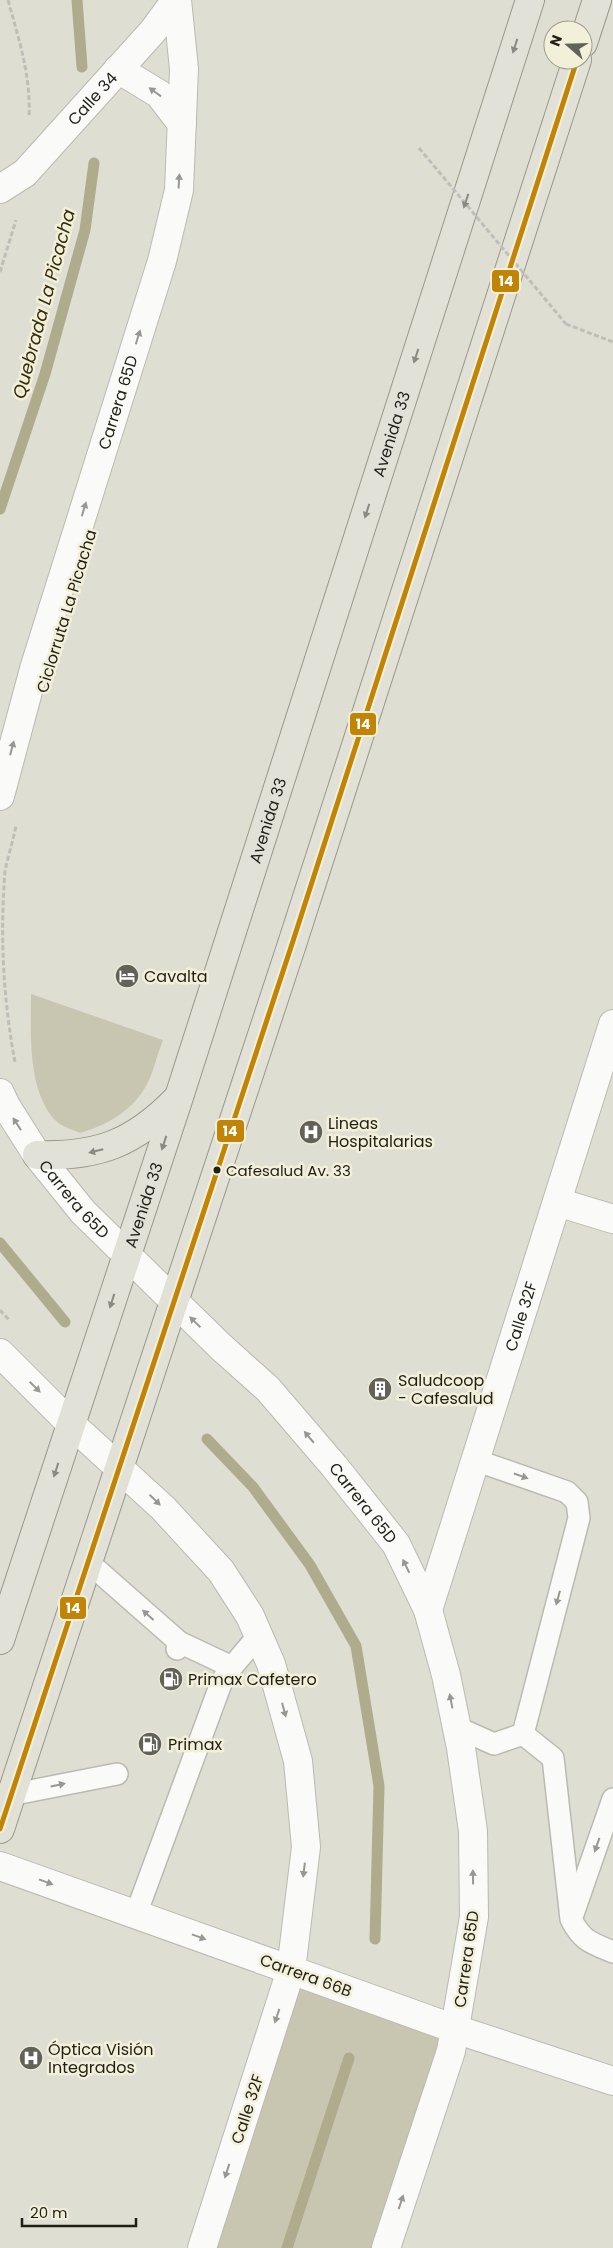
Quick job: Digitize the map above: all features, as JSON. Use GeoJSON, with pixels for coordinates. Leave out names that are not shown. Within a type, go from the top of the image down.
{"type":"FeatureCollection","features":[{"type":"Feature","properties":{"kind":"main road","name":"Avenida 33"},"geometry":{"type":"LineString","coordinates":[[0,1640],[128,1255],[530,0]]}},
{"type":"Feature","properties":{"kind":"main road"},"geometry":{"type":"LineString","coordinates":[[590,20],[597,0]]}},
{"type":"Feature","properties":{"kind":"main road"},"geometry":{"type":"LineString","coordinates":[[0,1829],[296,932],[575,70]]}},
{"type":"Feature","properties":{"kind":"main road"},"geometry":{"type":"LineString","coordinates":[[37,1155],[68,1156],[107,1147],[130,1138],[156,1120],[179,1097]]}},
{"type":"Feature","properties":{"kind":"street","name":"Calle 34"},"geometry":{"type":"LineString","coordinates":[[0,189],[25,173],[153,31],[177,0]]}},
{"type":"Feature","properties":{"kind":"street","name":"Carrera 65D"},"geometry":{"type":"LineString","coordinates":[[0,796],[34,669],[162,261],[179,190],[184,69],[177,0]]}},
{"type":"Feature","properties":{"kind":"street"},"geometry":{"type":"LineString","coordinates":[[118,69],[159,94],[182,124]]}},
{"type":"Feature","properties":{"kind":"street","name":"Calle 32F"},"geometry":{"type":"LineString","coordinates":[[428,1610],[613,1024]]}},
{"type":"Feature","properties":{"kind":"street","name":"Carrera 65D"},"geometry":{"type":"LineString","coordinates":[[0,1092],[6,1106],[37,1155],[83,1212],[174,1302],[268,1389],[334,1466],[396,1544],[428,1610],[446,1675],[473,1831],[474,1917],[455,2029]]}},
{"type":"Feature","properties":{"kind":"street"},"geometry":{"type":"LineString","coordinates":[[557,1202],[613,1219]]}},
{"type":"Feature","properties":{"kind":"street"},"geometry":{"type":"LineString","coordinates":[[0,1353],[71,1424],[120,1467],[174,1519],[221,1571],[250,1616],[272,1664],[298,1761],[306,1847],[291,1970]]}},
{"type":"Feature","properties":{"kind":"street","name":"Carrera 66B"},"geometry":{"type":"LineString","coordinates":[[0,1866],[455,2029],[613,2081]]}},
{"type":"Feature","properties":{"kind":"street","name":"Calle 32F"},"geometry":{"type":"LineString","coordinates":[[202,2248],[291,1970]]}},
{"type":"Feature","properties":{"kind":"street"},"geometry":{"type":"LineString","coordinates":[[386,2248],[451,2051],[455,2029]]}},
{"type":"Feature","properties":{"kind":"lane"},"geometry":{"type":"LineString","coordinates":[[475,1460],[567,1492],[577,1502],[579,1518],[523,1734]]}},
{"type":"Feature","properties":{"kind":"lane"},"geometry":{"type":"LineString","coordinates":[[88,1562],[178,1646],[232,1667]]}},
{"type":"Feature","properties":{"kind":"lane"},"geometry":{"type":"LineString","coordinates":[[136,1914],[220,1686],[226,1674],[258,1635]]}},
{"type":"Feature","properties":{"kind":"lane"},"geometry":{"type":"LineString","coordinates":[[456,1727],[494,1744],[523,1734]]}},
{"type":"Feature","properties":{"kind":"lane"},"geometry":{"type":"LineString","coordinates":[[523,1734],[553,1758],[571,1919],[578,1934],[594,1944],[613,1952]]}},
{"type":"Feature","properties":{"kind":"lane"},"geometry":{"type":"LineString","coordinates":[[10,1795],[117,1774]]}},
{"type":"Feature","properties":{"kind":"lane"},"geometry":{"type":"LineString","coordinates":[[571,1919],[613,1799]]}},
{"type":"Feature","properties":{"kind":"path"},"geometry":{"type":"LineString","coordinates":[[0,272],[18,213],[25,173],[30,94],[26,65],[8,0]]}},
{"type":"Feature","properties":{"kind":"path"},"geometry":{"type":"LineString","coordinates":[[419,148],[566,324],[613,342]]}},
{"type":"Feature","properties":{"kind":"path"},"geometry":{"type":"LineString","coordinates":[[16,1067],[4,1008],[1,936],[6,870],[17,824]]}},
{"type":"Feature","properties":{"kind":"shaded area"},"geometry":{"type":"Polygon","coordinates":[[[31,994],[163,1040],[152,1074],[135,1102],[118,1116],[100,1126],[80,1133],[62,1125],[53,1118],[45,1105],[35,1075],[31,1041],[31,994]]]}},
{"type":"Feature","properties":{"kind":"shaded area"},"geometry":{"type":"Polygon","coordinates":[[[291,1970],[448,2026],[385,2248],[202,2248],[291,1970]]]}},
{"type":"Feature","properties":{"kind":"waterway","name":"Quebrada La Picacha"},"geometry":{"type":"LineString","coordinates":[[77,0],[82,67]]}},
{"type":"Feature","properties":{"kind":"waterway","name":"Quebrada La Picacha"},"geometry":{"type":"LineString","coordinates":[[0,509],[45,374],[85,230],[94,163]]}},
{"type":"Feature","properties":{"kind":"waterway","name":"Quebrada La Picacha"},"geometry":{"type":"LineString","coordinates":[[0,1243],[65,1322]]}},
{"type":"Feature","properties":{"kind":"waterway","name":"Quebrada La Picacha"},"geometry":{"type":"LineString","coordinates":[[207,1439],[253,1487],[310,1565],[356,1646],[379,1786],[375,1939]]}},
{"type":"Feature","properties":{"kind":"waterway","name":"Quebrada La Picacha"},"geometry":{"type":"LineString","coordinates":[[287,2248],[349,2058]]}},
{"type":"Feature","properties":{"kind":"transit line","name":"14"},"geometry":{"type":"LineString","coordinates":[[0,1829],[293,941],[574,70]]}},
{"type":"Feature","properties":{"kind":"place","name":"Cavalta"},"geometry":{"type":"Point","coordinates":[127,976]}},
{"type":"Feature","properties":{"kind":"place","name":"Lineas Hospitalarias"},"geometry":{"type":"Point","coordinates":[311,1132]}},
{"type":"Feature","properties":{"kind":"place","name":"Cafesalud Av. 33"},"geometry":{"type":"Point","coordinates":[217,1170]}},
{"type":"Feature","properties":{"kind":"place","name":"Saludcoop - Cafesalud"},"geometry":{"type":"Point","coordinates":[380,1389]}},
{"type":"Feature","properties":{"kind":"place","name":"Primax Cafetero"},"geometry":{"type":"Point","coordinates":[171,1679]}},
{"type":"Feature","properties":{"kind":"place","name":"Primax"},"geometry":{"type":"Point","coordinates":[150,1744]}},
{"type":"Feature","properties":{"kind":"place","name":"Óptica Visión Integrados"},"geometry":{"type":"Point","coordinates":[31,2058]}}]}
